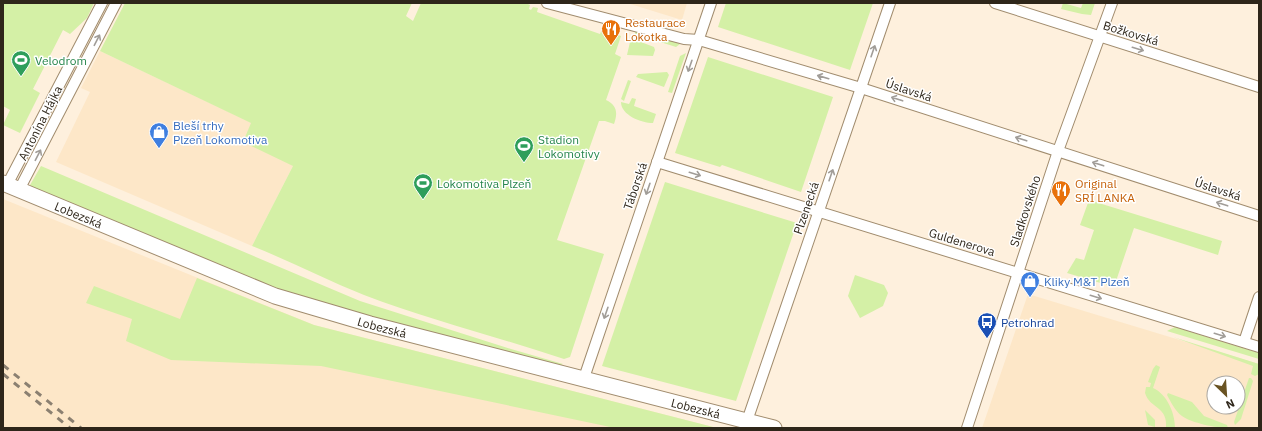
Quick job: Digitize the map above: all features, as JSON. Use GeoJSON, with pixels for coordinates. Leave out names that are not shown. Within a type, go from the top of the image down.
{"type":"FeatureCollection","features":[{"type":"Feature","properties":{"kind":"street","name":"Antonína Hájka"},"geometry":{"type":"LineString","coordinates":[[10,186],[102,3]]}},
{"type":"Feature","properties":{"kind":"street","name":"Antonína Hájka"},"geometry":{"type":"LineString","coordinates":[[10,186],[116,3]]}},
{"type":"Feature","properties":{"kind":"street","name":"Úslavská"},"geometry":{"type":"LineString","coordinates":[[547,3],[684,39],[699,40],[861,88],[1259,216]]}},
{"type":"Feature","properties":{"kind":"street","name":"Táborská"},"geometry":{"type":"LineString","coordinates":[[584,378],[711,3]]}},
{"type":"Feature","properties":{"kind":"street","name":"Plzenecká"},"geometry":{"type":"LineString","coordinates":[[746,421],[890,3]]}},
{"type":"Feature","properties":{"kind":"street","name":"Božkovská"},"geometry":{"type":"LineString","coordinates":[[996,3],[1101,38],[1259,87]]}},
{"type":"Feature","properties":{"kind":"street","name":"Sladkovského"},"geometry":{"type":"LineString","coordinates":[[967,428],[1058,151],[1101,38],[1112,3]]}},
{"type":"Feature","properties":{"kind":"street","name":"Guldenerova"},"geometry":{"type":"LineString","coordinates":[[657,162],[1259,347]]}},
{"type":"Feature","properties":{"kind":"street","name":"Lobezská"},"geometry":{"type":"LineString","coordinates":[[10,186],[275,296],[370,324],[774,428]]}},
{"type":"Feature","properties":{"kind":"street"},"geometry":{"type":"LineString","coordinates":[[1244,342],[1259,297]]}},
{"type":"Feature","properties":{"kind":"shaded area"},"geometry":{"type":"Polygon","coordinates":[[[627,3],[687,3],[682,20],[627,3]]]}},
{"type":"Feature","properties":{"kind":"shaded area","name":"Bleší trhy Plzeň Lokomotiva"},"geometry":{"type":"Polygon","coordinates":[[[100,51],[252,123],[293,166],[252,246],[56,162],[90,92],[81,88],[100,51]]]}},
{"type":"Feature","properties":{"kind":"shaded area"},"geometry":{"type":"Polygon","coordinates":[[[3,199],[314,325],[717,428],[3,428],[3,199]]]}},
{"type":"Feature","properties":{"kind":"shaded area"},"geometry":{"type":"Polygon","coordinates":[[[1028,294],[1259,364],[1259,428],[982,428],[1028,294]]]}},
{"type":"Feature","properties":{"kind":"green space","name":"Velodrom"},"geometry":{"type":"Polygon","coordinates":[[[3,3],[94,3],[87,18],[70,34],[63,30],[33,89],[40,93],[20,133],[3,125],[10,110],[3,106],[3,3]]]}},
{"type":"Feature","properties":{"kind":"green space","name":"Lokomotiva Plzeň"},"geometry":{"type":"Polygon","coordinates":[[[125,3],[412,3],[406,16],[413,21],[421,3],[526,3],[530,5],[529,9],[531,10],[533,7],[538,8],[537,12],[600,34],[602,29],[621,36],[615,54],[621,57],[606,100],[612,104],[616,110],[614,124],[599,121],[557,240],[604,254],[570,357],[564,359],[389,304],[364,295],[252,246],[293,166],[243,142],[251,123],[100,51],[125,3]]]}},
{"type":"Feature","properties":{"kind":"green space"},"geometry":{"type":"Polygon","coordinates":[[[726,3],[873,3],[850,70],[718,27],[726,3]]]}},
{"type":"Feature","properties":{"kind":"green space"},"geometry":{"type":"Polygon","coordinates":[[[1063,3],[1081,8],[1083,3],[1095,3],[1091,15],[1061,9],[1063,3]]]}},
{"type":"Feature","properties":{"kind":"green space"},"geometry":{"type":"Polygon","coordinates":[[[635,29],[680,44],[676,47],[635,34],[635,29]]]}},
{"type":"Feature","properties":{"kind":"green space"},"geometry":{"type":"Polygon","coordinates":[[[633,39],[654,47],[655,50],[653,56],[627,55],[630,42],[633,39]]]}},
{"type":"Feature","properties":{"kind":"green space"},"geometry":{"type":"Polygon","coordinates":[[[686,53],[672,93],[668,92],[680,56],[686,53]]]}},
{"type":"Feature","properties":{"kind":"green space"},"geometry":{"type":"Polygon","coordinates":[[[708,57],[833,97],[801,192],[722,165],[720,167],[675,153],[708,57]]]}},
{"type":"Feature","properties":{"kind":"green space"},"geometry":{"type":"Polygon","coordinates":[[[667,72],[669,75],[664,87],[636,77],[638,74],[667,72]]]}},
{"type":"Feature","properties":{"kind":"green space"},"geometry":{"type":"Polygon","coordinates":[[[628,80],[631,81],[624,101],[621,99],[628,80]]]}},
{"type":"Feature","properties":{"kind":"green space"},"geometry":{"type":"Polygon","coordinates":[[[632,98],[636,99],[634,106],[656,114],[653,123],[638,120],[624,111],[621,102],[629,104],[632,98]]]}},
{"type":"Feature","properties":{"kind":"green space"},"geometry":{"type":"Polygon","coordinates":[[[41,166],[360,301],[563,364],[559,366],[315,305],[31,189],[30,185],[41,166]]]}},
{"type":"Feature","properties":{"kind":"green space"},"geometry":{"type":"Polygon","coordinates":[[[665,182],[797,223],[736,401],[602,366],[665,182]]]}},
{"type":"Feature","properties":{"kind":"green space"},"geometry":{"type":"Polygon","coordinates":[[[1089,200],[1222,241],[1218,255],[1134,228],[1114,287],[1067,273],[1076,258],[1084,260],[1094,230],[1080,225],[1089,200]]]}},
{"type":"Feature","properties":{"kind":"green space"},"geometry":{"type":"Polygon","coordinates":[[[855,275],[884,285],[888,293],[883,306],[860,318],[848,296],[855,275]]]}},
{"type":"Feature","properties":{"kind":"green space"},"geometry":{"type":"Polygon","coordinates":[[[197,278],[314,325],[717,428],[615,428],[321,366],[171,360],[126,341],[132,319],[86,303],[94,286],[180,319],[197,278]]]}},
{"type":"Feature","properties":{"kind":"green space"},"geometry":{"type":"Polygon","coordinates":[[[1175,327],[1259,353],[1259,359],[1167,331],[1175,327]]]}},
{"type":"Feature","properties":{"kind":"green space"},"geometry":{"type":"Polygon","coordinates":[[[1173,337],[1259,364],[1259,374],[1255,376],[1251,374],[1253,366],[1173,337]]]}},
{"type":"Feature","properties":{"kind":"green space"},"geometry":{"type":"Polygon","coordinates":[[[1156,365],[1160,367],[1153,388],[1166,399],[1174,416],[1175,428],[1166,428],[1166,421],[1162,411],[1147,398],[1145,393],[1146,387],[1150,387],[1151,383],[1148,382],[1156,365]]]}},
{"type":"Feature","properties":{"kind":"green space"},"geometry":{"type":"Polygon","coordinates":[[[1249,378],[1251,378],[1253,381],[1246,403],[1246,387],[1249,378]]]}},
{"type":"Feature","properties":{"kind":"green space"},"geometry":{"type":"Polygon","coordinates":[[[1168,393],[1192,402],[1204,416],[1227,425],[1228,428],[1204,425],[1186,419],[1175,409],[1167,395],[1168,393]]]}},
{"type":"Feature","properties":{"kind":"green space"},"geometry":{"type":"Polygon","coordinates":[[[1145,410],[1155,420],[1155,427],[1148,425],[1145,410]]]}},
{"type":"Feature","properties":{"kind":"green space"},"geometry":{"type":"Polygon","coordinates":[[[1236,415],[1242,415],[1241,419],[1235,425],[1234,422],[1236,415]]]}},
{"type":"Feature","properties":{"kind":"railway"},"geometry":{"type":"LineString","coordinates":[[3,365],[81,428]]}},
{"type":"Feature","properties":{"kind":"railway"},"geometry":{"type":"LineString","coordinates":[[3,374],[70,428]]}},
{"type":"Feature","properties":{"kind":"place","name":"Restaurace Lokotka"},"geometry":{"type":"Point","coordinates":[611,46]}},
{"type":"Feature","properties":{"kind":"place","name":"Velodrom"},"geometry":{"type":"Point","coordinates":[21,77]}},
{"type":"Feature","properties":{"kind":"place","name":"Bleší trhy Plzeň Lokomotiva"},"geometry":{"type":"Point","coordinates":[159,149]}},
{"type":"Feature","properties":{"kind":"place","name":"Stadion Lokomotivy"},"geometry":{"type":"Point","coordinates":[524,163]}},
{"type":"Feature","properties":{"kind":"place","name":"Lokomotiva Plzeň"},"geometry":{"type":"Point","coordinates":[423,200]}},
{"type":"Feature","properties":{"kind":"place","name":"Original SRÍ LANKA"},"geometry":{"type":"Point","coordinates":[1061,207]}},
{"type":"Feature","properties":{"kind":"place","name":"Kliky M&T Plzeň"},"geometry":{"type":"Point","coordinates":[1030,298]}},
{"type":"Feature","properties":{"kind":"place","name":"Petrohrad"},"geometry":{"type":"Point","coordinates":[987,339]}}]}
